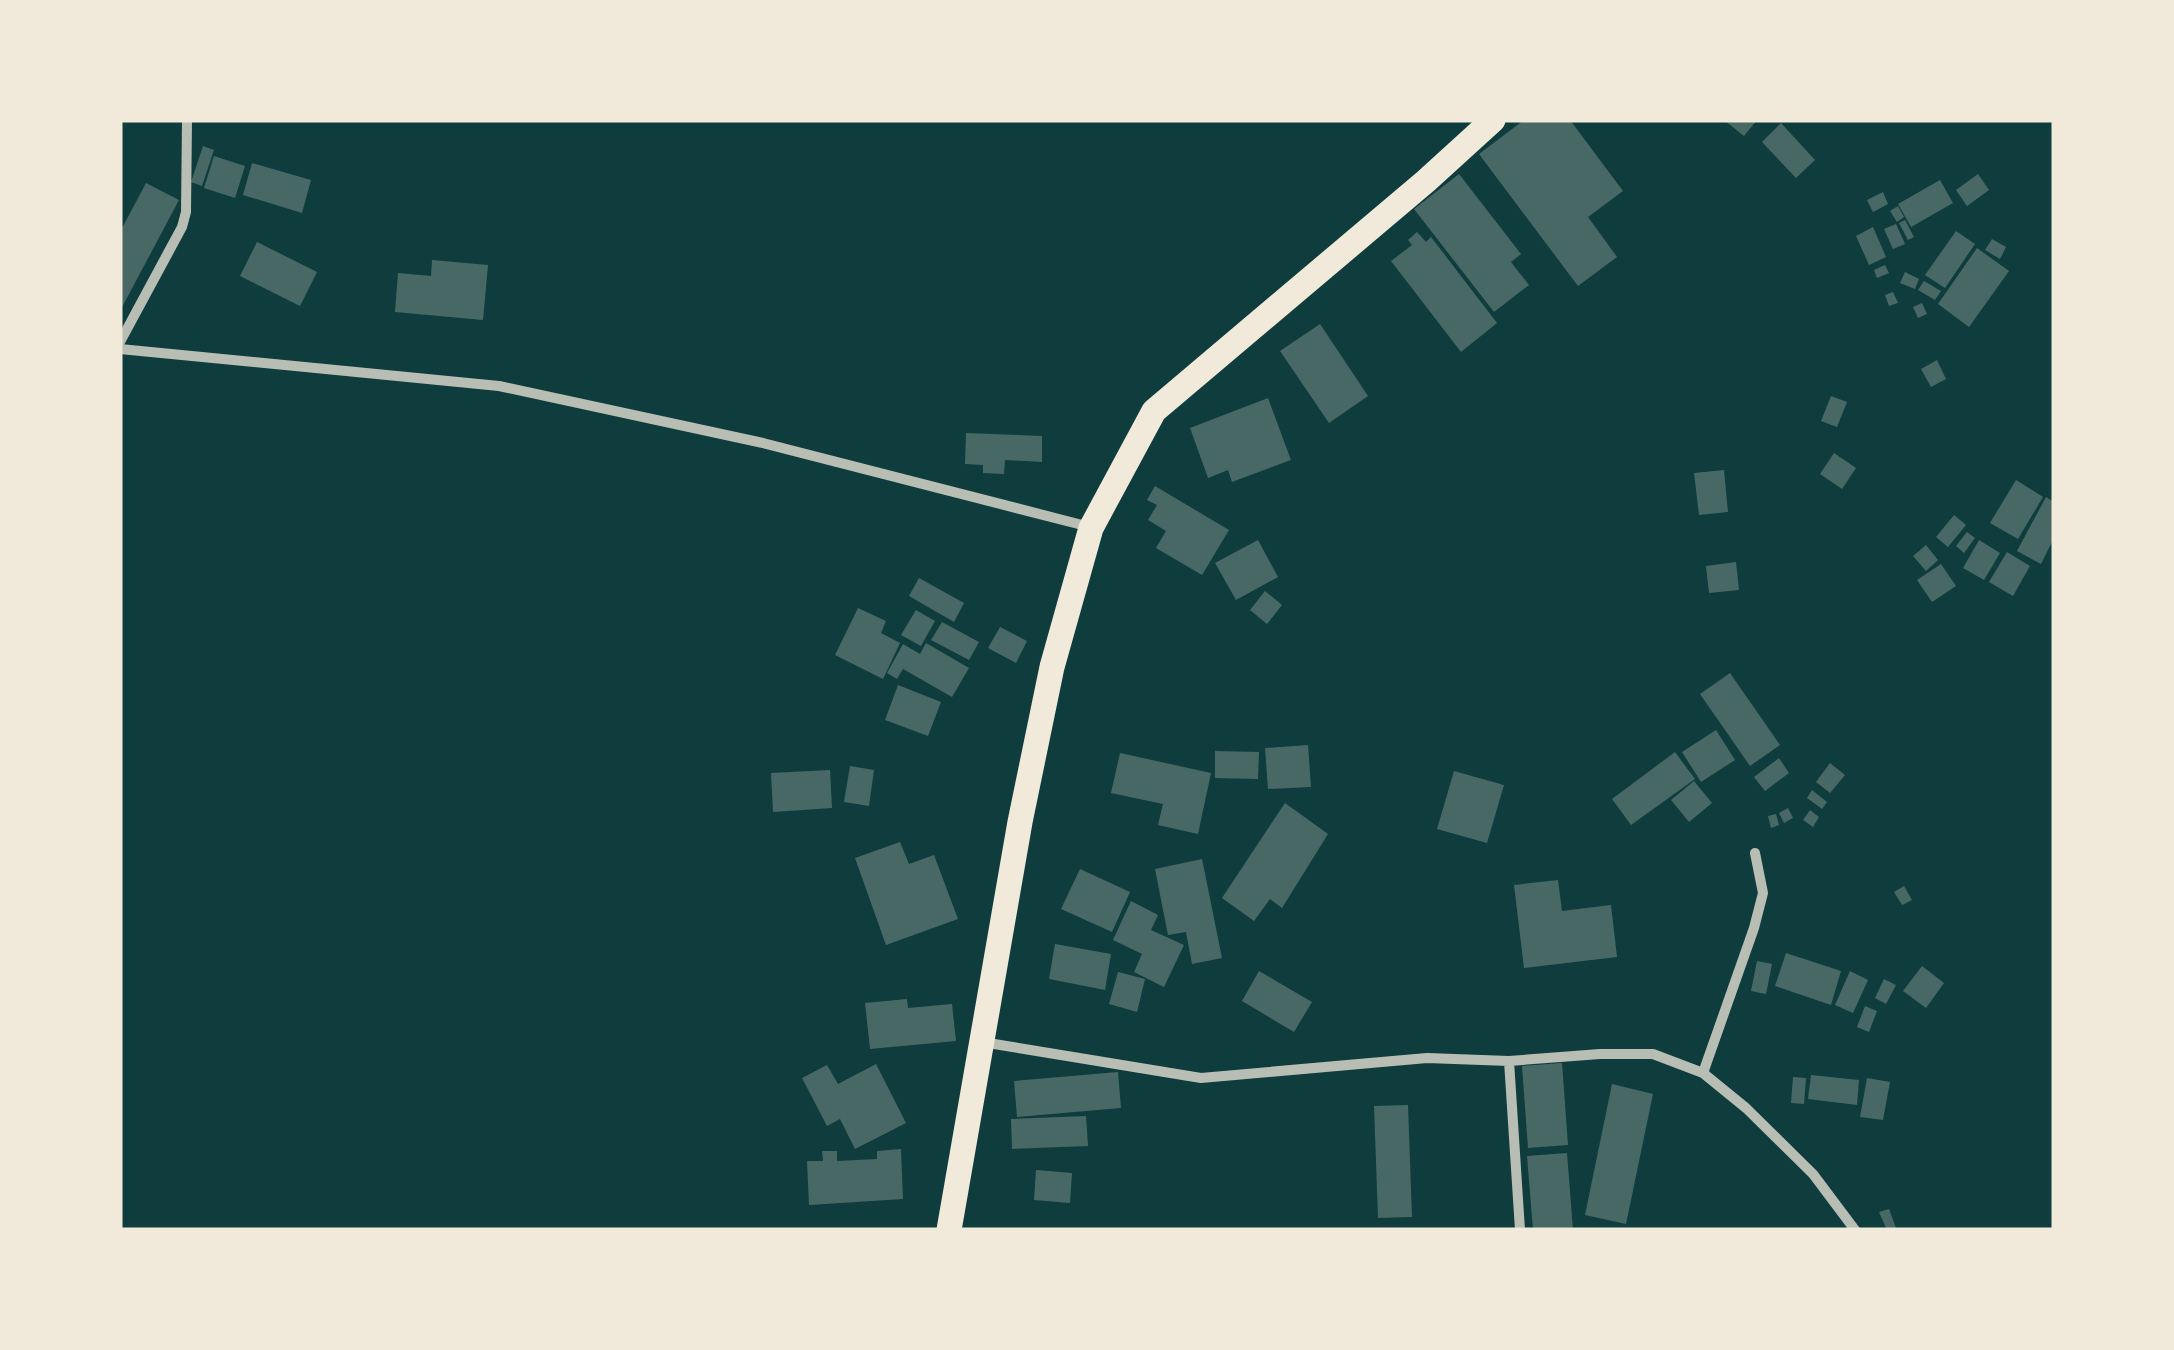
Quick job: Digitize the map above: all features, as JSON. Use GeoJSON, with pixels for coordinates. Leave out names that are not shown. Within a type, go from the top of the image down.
{"type":"FeatureCollection","features":[{"type":"Feature","properties":{"kind":"main road"},"geometry":{"type":"LineString","coordinates":[[949,1230],[1020,822],[1052,667],[1091,528],[1154,411],[1493,120]]}},
{"type":"Feature","properties":{"kind":"street"},"geometry":{"type":"LineString","coordinates":[[187,120],[186,212],[182,226],[120,345],[499,386],[763,443],[1091,528]]}},
{"type":"Feature","properties":{"kind":"street"},"geometry":{"type":"LineString","coordinates":[[1702,1073],[1763,893],[1755,853]]}},
{"type":"Feature","properties":{"kind":"street"},"geometry":{"type":"LineString","coordinates":[[981,1042],[1201,1078],[1427,1058],[1509,1061],[1653,1054],[1702,1073],[1746,1108],[1813,1174],[1855,1230]]}},
{"type":"Feature","properties":{"kind":"street"},"geometry":{"type":"LineString","coordinates":[[1509,1061],[1520,1230]]}},
{"type":"Feature","properties":{"kind":"building"},"geometry":{"type":"Polygon","coordinates":[[[1524,120],[1570,120],[1623,191],[1588,217],[1617,257],[1578,286],[1479,154],[1524,120]]]}},
{"type":"Feature","properties":{"kind":"building"},"geometry":{"type":"Polygon","coordinates":[[[1724,120],[1757,120],[1744,136],[1724,120]]]}},
{"type":"Feature","properties":{"kind":"building"},"geometry":{"type":"Polygon","coordinates":[[[1781,123],[1815,160],[1796,178],[1762,142],[1781,123]]]}},
{"type":"Feature","properties":{"kind":"building"},"geometry":{"type":"Polygon","coordinates":[[[203,146],[214,150],[202,186],[191,182],[203,146]]]}},
{"type":"Feature","properties":{"kind":"building"},"geometry":{"type":"Polygon","coordinates":[[[214,156],[245,166],[235,198],[204,188],[214,156]]]}},
{"type":"Feature","properties":{"kind":"building"},"geometry":{"type":"Polygon","coordinates":[[[252,163],[311,180],[302,213],[243,195],[252,163]]]}},
{"type":"Feature","properties":{"kind":"building"},"geometry":{"type":"Polygon","coordinates":[[[1459,174],[1521,254],[1511,262],[1529,285],[1494,312],[1414,209],[1459,174]]]}},
{"type":"Feature","properties":{"kind":"building"},"geometry":{"type":"Polygon","coordinates":[[[1978,174],[1989,190],[1967,206],[1956,190],[1978,174]]]}},
{"type":"Feature","properties":{"kind":"building"},"geometry":{"type":"Polygon","coordinates":[[[1940,180],[1953,203],[1911,227],[1898,204],[1940,180]]]}},
{"type":"Feature","properties":{"kind":"building"},"geometry":{"type":"Polygon","coordinates":[[[146,183],[179,200],[120,311],[120,232],[146,183]]]}},
{"type":"Feature","properties":{"kind":"building"},"geometry":{"type":"Polygon","coordinates":[[[1883,192],[1888,204],[1873,212],[1867,200],[1883,192]]]}},
{"type":"Feature","properties":{"kind":"building"},"geometry":{"type":"Polygon","coordinates":[[[1898,206],[1904,217],[1897,222],[1890,211],[1898,206]]]}},
{"type":"Feature","properties":{"kind":"building"},"geometry":{"type":"Polygon","coordinates":[[[1905,220],[1914,237],[1908,240],[1899,223],[1905,220]]]}},
{"type":"Feature","properties":{"kind":"building"},"geometry":{"type":"Polygon","coordinates":[[[1896,224],[1905,244],[1893,249],[1884,229],[1896,224]]]}},
{"type":"Feature","properties":{"kind":"building"},"geometry":{"type":"Polygon","coordinates":[[[1873,227],[1886,257],[1869,265],[1856,236],[1873,227]]]}},
{"type":"Feature","properties":{"kind":"building"},"geometry":{"type":"Polygon","coordinates":[[[1956,231],[1975,244],[1945,288],[1925,275],[1956,231]]]}},
{"type":"Feature","properties":{"kind":"building"},"geometry":{"type":"Polygon","coordinates":[[[1417,232],[1426,242],[1431,237],[1497,323],[1461,352],[1391,261],[1412,245],[1408,240],[1417,232]]]}},
{"type":"Feature","properties":{"kind":"building"},"geometry":{"type":"Polygon","coordinates":[[[1992,239],[2006,247],[2000,259],[1985,250],[1992,239]]]}},
{"type":"Feature","properties":{"kind":"building"},"geometry":{"type":"Polygon","coordinates":[[[257,242],[317,272],[300,306],[240,276],[257,242]]]}},
{"type":"Feature","properties":{"kind":"building"},"geometry":{"type":"Polygon","coordinates":[[[1977,248],[2009,271],[1969,327],[1938,304],[1977,248]]]}},
{"type":"Feature","properties":{"kind":"building"},"geometry":{"type":"Polygon","coordinates":[[[432,260],[488,265],[483,320],[395,312],[398,273],[431,276],[432,260]]]}},
{"type":"Feature","properties":{"kind":"building"},"geometry":{"type":"Polygon","coordinates":[[[1885,265],[1889,273],[1877,278],[1874,270],[1885,265]]]}},
{"type":"Feature","properties":{"kind":"building"},"geometry":{"type":"Polygon","coordinates":[[[1905,272],[1919,279],[1915,289],[1900,283],[1905,272]]]}},
{"type":"Feature","properties":{"kind":"building"},"geometry":{"type":"Polygon","coordinates":[[[1924,281],[1941,291],[1935,300],[1918,290],[1924,281]]]}},
{"type":"Feature","properties":{"kind":"building"},"geometry":{"type":"Polygon","coordinates":[[[1893,292],[1898,303],[1889,306],[1885,295],[1893,292]]]}},
{"type":"Feature","properties":{"kind":"building"},"geometry":{"type":"Polygon","coordinates":[[[1922,303],[1927,314],[1918,318],[1913,307],[1922,303]]]}},
{"type":"Feature","properties":{"kind":"building"},"geometry":{"type":"Polygon","coordinates":[[[1320,324],[1368,396],[1329,423],[1280,351],[1320,324]]]}},
{"type":"Feature","properties":{"kind":"building"},"geometry":{"type":"Polygon","coordinates":[[[1937,360],[1946,379],[1931,387],[1921,369],[1937,360]]]}},
{"type":"Feature","properties":{"kind":"building"},"geometry":{"type":"Polygon","coordinates":[[[1831,396],[1847,402],[1837,427],[1821,421],[1831,396]]]}},
{"type":"Feature","properties":{"kind":"building"},"geometry":{"type":"Polygon","coordinates":[[[1268,398],[1291,460],[1232,482],[1228,470],[1208,478],[1190,428],[1268,398]]]}},
{"type":"Feature","properties":{"kind":"building"},"geometry":{"type":"Polygon","coordinates":[[[966,433],[1042,436],[1042,462],[1005,460],[1004,474],[983,473],[983,465],[965,464],[966,433]]]}},
{"type":"Feature","properties":{"kind":"building"},"geometry":{"type":"Polygon","coordinates":[[[1834,453],[1856,468],[1842,489],[1820,474],[1834,453]]]}},
{"type":"Feature","properties":{"kind":"building"},"geometry":{"type":"Polygon","coordinates":[[[1724,470],[1728,512],[1699,515],[1694,473],[1724,470]]]}},
{"type":"Feature","properties":{"kind":"building"},"geometry":{"type":"Polygon","coordinates":[[[2016,480],[2043,497],[2018,539],[1990,523],[2016,480]]]}},
{"type":"Feature","properties":{"kind":"building"},"geometry":{"type":"Polygon","coordinates":[[[1155,486],[1229,530],[1202,575],[1156,548],[1166,531],[1148,520],[1157,505],[1147,500],[1155,486]]]}},
{"type":"Feature","properties":{"kind":"building"},"geometry":{"type":"Polygon","coordinates":[[[2046,497],[2054,502],[2054,538],[2041,564],[2017,551],[2046,497]]]}},
{"type":"Feature","properties":{"kind":"building"},"geometry":{"type":"Polygon","coordinates":[[[1954,515],[1966,525],[1948,547],[1936,537],[1954,515]]]}},
{"type":"Feature","properties":{"kind":"building"},"geometry":{"type":"Polygon","coordinates":[[[1967,532],[1975,538],[1964,553],[1956,546],[1967,532]]]}},
{"type":"Feature","properties":{"kind":"building"},"geometry":{"type":"Polygon","coordinates":[[[1258,540],[1278,577],[1236,600],[1215,563],[1258,540]]]}},
{"type":"Feature","properties":{"kind":"building"},"geometry":{"type":"Polygon","coordinates":[[[1979,540],[2000,553],[1984,580],[1963,568],[1979,540]]]}},
{"type":"Feature","properties":{"kind":"building"},"geometry":{"type":"Polygon","coordinates":[[[1926,545],[1938,560],[1926,571],[1913,556],[1926,545]]]}},
{"type":"Feature","properties":{"kind":"building"},"geometry":{"type":"Polygon","coordinates":[[[2007,552],[2030,566],[2013,596],[1989,582],[2007,552]]]}},
{"type":"Feature","properties":{"kind":"building"},"geometry":{"type":"Polygon","coordinates":[[[1736,562],[1739,590],[1709,593],[1706,566],[1736,562]]]}},
{"type":"Feature","properties":{"kind":"building"},"geometry":{"type":"Polygon","coordinates":[[[1941,564],[1956,586],[1932,602],[1917,580],[1941,564]]]}},
{"type":"Feature","properties":{"kind":"building"},"geometry":{"type":"Polygon","coordinates":[[[919,578],[964,603],[954,622],[909,596],[919,578]]]}},
{"type":"Feature","properties":{"kind":"building"},"geometry":{"type":"Polygon","coordinates":[[[1265,591],[1282,605],[1267,624],[1250,610],[1265,591]]]}},
{"type":"Feature","properties":{"kind":"building"},"geometry":{"type":"Polygon","coordinates":[[[858,608],[886,621],[881,633],[900,643],[883,679],[835,655],[858,608]]]}},
{"type":"Feature","properties":{"kind":"building"},"geometry":{"type":"Polygon","coordinates":[[[916,610],[935,621],[921,646],[901,635],[916,610]]]}},
{"type":"Feature","properties":{"kind":"building"},"geometry":{"type":"Polygon","coordinates":[[[942,622],[979,642],[969,660],[931,640],[942,622]]]}},
{"type":"Feature","properties":{"kind":"building"},"geometry":{"type":"Polygon","coordinates":[[[1000,627],[1027,641],[1016,663],[988,648],[1000,627]]]}},
{"type":"Feature","properties":{"kind":"building"},"geometry":{"type":"Polygon","coordinates":[[[926,643],[969,668],[952,697],[903,669],[897,679],[887,673],[903,644],[920,654],[926,643]]]}},
{"type":"Feature","properties":{"kind":"building"},"geometry":{"type":"Polygon","coordinates":[[[1730,673],[1780,745],[1750,766],[1700,694],[1730,673]]]}},
{"type":"Feature","properties":{"kind":"building"},"geometry":{"type":"Polygon","coordinates":[[[898,685],[941,702],[928,736],[885,720],[898,685]]]}},
{"type":"Feature","properties":{"kind":"building"},"geometry":{"type":"Polygon","coordinates":[[[1716,730],[1735,760],[1701,782],[1682,752],[1716,730]]]}},
{"type":"Feature","properties":{"kind":"building"},"geometry":{"type":"Polygon","coordinates":[[[1308,745],[1311,787],[1268,789],[1265,748],[1308,745]]]}},
{"type":"Feature","properties":{"kind":"building"},"geometry":{"type":"Polygon","coordinates":[[[1215,751],[1259,752],[1258,779],[1215,778],[1215,751]]]}},
{"type":"Feature","properties":{"kind":"building"},"geometry":{"type":"Polygon","coordinates":[[[1675,752],[1695,779],[1631,825],[1612,799],[1675,752]]]}},
{"type":"Feature","properties":{"kind":"building"},"geometry":{"type":"Polygon","coordinates":[[[1120,753],[1211,773],[1198,834],[1158,825],[1163,804],[1111,793],[1120,753]]]}},
{"type":"Feature","properties":{"kind":"building"},"geometry":{"type":"Polygon","coordinates":[[[1779,758],[1789,773],[1765,791],[1754,777],[1779,758]]]}},
{"type":"Feature","properties":{"kind":"building"},"geometry":{"type":"Polygon","coordinates":[[[1830,763],[1845,775],[1830,793],[1816,782],[1830,763]]]}},
{"type":"Feature","properties":{"kind":"building"},"geometry":{"type":"Polygon","coordinates":[[[850,766],[874,770],[869,806],[844,802],[850,766]]]}},
{"type":"Feature","properties":{"kind":"building"},"geometry":{"type":"Polygon","coordinates":[[[830,770],[832,808],[773,812],[771,773],[830,770]]]}},
{"type":"Feature","properties":{"kind":"building"},"geometry":{"type":"Polygon","coordinates":[[[1454,771],[1504,785],[1487,843],[1437,829],[1454,771]]]}},
{"type":"Feature","properties":{"kind":"building"},"geometry":{"type":"Polygon","coordinates":[[[1694,781],[1712,803],[1689,822],[1671,800],[1694,781]]]}},
{"type":"Feature","properties":{"kind":"building"},"geometry":{"type":"Polygon","coordinates":[[[1812,790],[1827,802],[1822,809],[1807,798],[1812,790]]]}},
{"type":"Feature","properties":{"kind":"building"},"geometry":{"type":"Polygon","coordinates":[[[1285,803],[1328,834],[1282,908],[1270,899],[1254,921],[1222,898],[1285,803]]]}},
{"type":"Feature","properties":{"kind":"building"},"geometry":{"type":"Polygon","coordinates":[[[1788,808],[1793,818],[1784,823],[1779,813],[1788,808]]]}},
{"type":"Feature","properties":{"kind":"building"},"geometry":{"type":"Polygon","coordinates":[[[1810,810],[1819,817],[1813,827],[1803,820],[1810,810]]]}},
{"type":"Feature","properties":{"kind":"building"},"geometry":{"type":"Polygon","coordinates":[[[1776,814],[1779,825],[1771,828],[1768,816],[1776,814]]]}},
{"type":"Feature","properties":{"kind":"building"},"geometry":{"type":"Polygon","coordinates":[[[900,842],[909,864],[934,855],[958,919],[886,945],[855,858],[900,842]]]}},
{"type":"Feature","properties":{"kind":"building"},"geometry":{"type":"Polygon","coordinates":[[[1202,859],[1222,958],[1192,964],[1186,932],[1168,935],[1155,869],[1202,859]]]}},
{"type":"Feature","properties":{"kind":"building"},"geometry":{"type":"Polygon","coordinates":[[[1080,869],[1130,892],[1112,932],[1061,909],[1080,869]]]}},
{"type":"Feature","properties":{"kind":"building"},"geometry":{"type":"Polygon","coordinates":[[[1558,880],[1562,911],[1611,905],[1617,957],[1524,968],[1514,885],[1558,880]]]}},
{"type":"Feature","properties":{"kind":"building"},"geometry":{"type":"Polygon","coordinates":[[[1904,886],[1912,900],[1902,905],[1894,892],[1904,886]]]}},
{"type":"Feature","properties":{"kind":"building"},"geometry":{"type":"Polygon","coordinates":[[[1131,901],[1158,915],[1151,930],[1184,945],[1164,987],[1134,972],[1142,954],[1113,940],[1131,901]]]}},
{"type":"Feature","properties":{"kind":"building"},"geometry":{"type":"Polygon","coordinates":[[[1055,944],[1111,954],[1105,990],[1049,979],[1055,944]]]}},
{"type":"Feature","properties":{"kind":"building"},"geometry":{"type":"Polygon","coordinates":[[[1786,953],[1841,971],[1831,1005],[1775,986],[1786,953]]]}},
{"type":"Feature","properties":{"kind":"building"},"geometry":{"type":"Polygon","coordinates":[[[1757,961],[1772,964],[1766,994],[1751,991],[1757,961]]]}},
{"type":"Feature","properties":{"kind":"building"},"geometry":{"type":"Polygon","coordinates":[[[1922,966],[1944,983],[1926,1008],[1903,991],[1922,966]]]}},
{"type":"Feature","properties":{"kind":"building"},"geometry":{"type":"Polygon","coordinates":[[[1259,971],[1312,1002],[1294,1032],[1242,1001],[1259,971]]]}},
{"type":"Feature","properties":{"kind":"building"},"geometry":{"type":"Polygon","coordinates":[[[1850,971],[1868,980],[1853,1013],[1835,1005],[1850,971]]]}},
{"type":"Feature","properties":{"kind":"building"},"geometry":{"type":"Polygon","coordinates":[[[1118,972],[1145,979],[1137,1012],[1109,1004],[1118,972]]]}},
{"type":"Feature","properties":{"kind":"building"},"geometry":{"type":"Polygon","coordinates":[[[1884,979],[1896,985],[1886,1004],[1875,998],[1884,979]]]}},
{"type":"Feature","properties":{"kind":"building"},"geometry":{"type":"Polygon","coordinates":[[[907,999],[908,1008],[952,1004],[956,1041],[870,1049],[865,1003],[907,999]]]}},
{"type":"Feature","properties":{"kind":"building"},"geometry":{"type":"Polygon","coordinates":[[[1865,1006],[1877,1011],[1869,1032],[1857,1027],[1865,1006]]]}},
{"type":"Feature","properties":{"kind":"building"},"geometry":{"type":"Polygon","coordinates":[[[1562,1063],[1568,1145],[1528,1148],[1522,1066],[1562,1063]]]}},
{"type":"Feature","properties":{"kind":"building"},"geometry":{"type":"Polygon","coordinates":[[[876,1064],[906,1123],[855,1149],[840,1119],[827,1126],[802,1078],[827,1065],[838,1084],[876,1064]]]}},
{"type":"Feature","properties":{"kind":"building"},"geometry":{"type":"Polygon","coordinates":[[[1118,1072],[1121,1108],[1017,1117],[1014,1081],[1118,1072]]]}},
{"type":"Feature","properties":{"kind":"building"},"geometry":{"type":"Polygon","coordinates":[[[1811,1075],[1859,1080],[1857,1105],[1808,1099],[1811,1075]]]}},
{"type":"Feature","properties":{"kind":"building"},"geometry":{"type":"Polygon","coordinates":[[[1793,1077],[1806,1078],[1804,1104],[1791,1103],[1793,1077]]]}},
{"type":"Feature","properties":{"kind":"building"},"geometry":{"type":"Polygon","coordinates":[[[1867,1078],[1890,1082],[1883,1120],[1860,1117],[1867,1078]]]}},
{"type":"Feature","properties":{"kind":"building"},"geometry":{"type":"Polygon","coordinates":[[[1612,1084],[1653,1094],[1626,1224],[1585,1215],[1612,1084]]]}},
{"type":"Feature","properties":{"kind":"building"},"geometry":{"type":"Polygon","coordinates":[[[1408,1105],[1412,1217],[1378,1218],[1374,1106],[1408,1105]]]}},
{"type":"Feature","properties":{"kind":"building"},"geometry":{"type":"Polygon","coordinates":[[[1086,1116],[1088,1146],[1012,1149],[1011,1119],[1086,1116]]]}},
{"type":"Feature","properties":{"kind":"building"},"geometry":{"type":"Polygon","coordinates":[[[901,1149],[903,1199],[809,1205],[807,1161],[823,1161],[822,1151],[837,1151],[837,1161],[877,1159],[877,1151],[901,1149]]]}},
{"type":"Feature","properties":{"kind":"building"},"geometry":{"type":"Polygon","coordinates":[[[1567,1153],[1573,1230],[1533,1230],[1527,1156],[1567,1153]]]}},
{"type":"Feature","properties":{"kind":"building"},"geometry":{"type":"Polygon","coordinates":[[[1036,1170],[1072,1173],[1070,1203],[1034,1200],[1036,1170]]]}},
{"type":"Feature","properties":{"kind":"building"},"geometry":{"type":"Polygon","coordinates":[[[1889,1209],[1896,1228],[1892,1230],[1887,1230],[1879,1212],[1889,1209]]]}}]}
